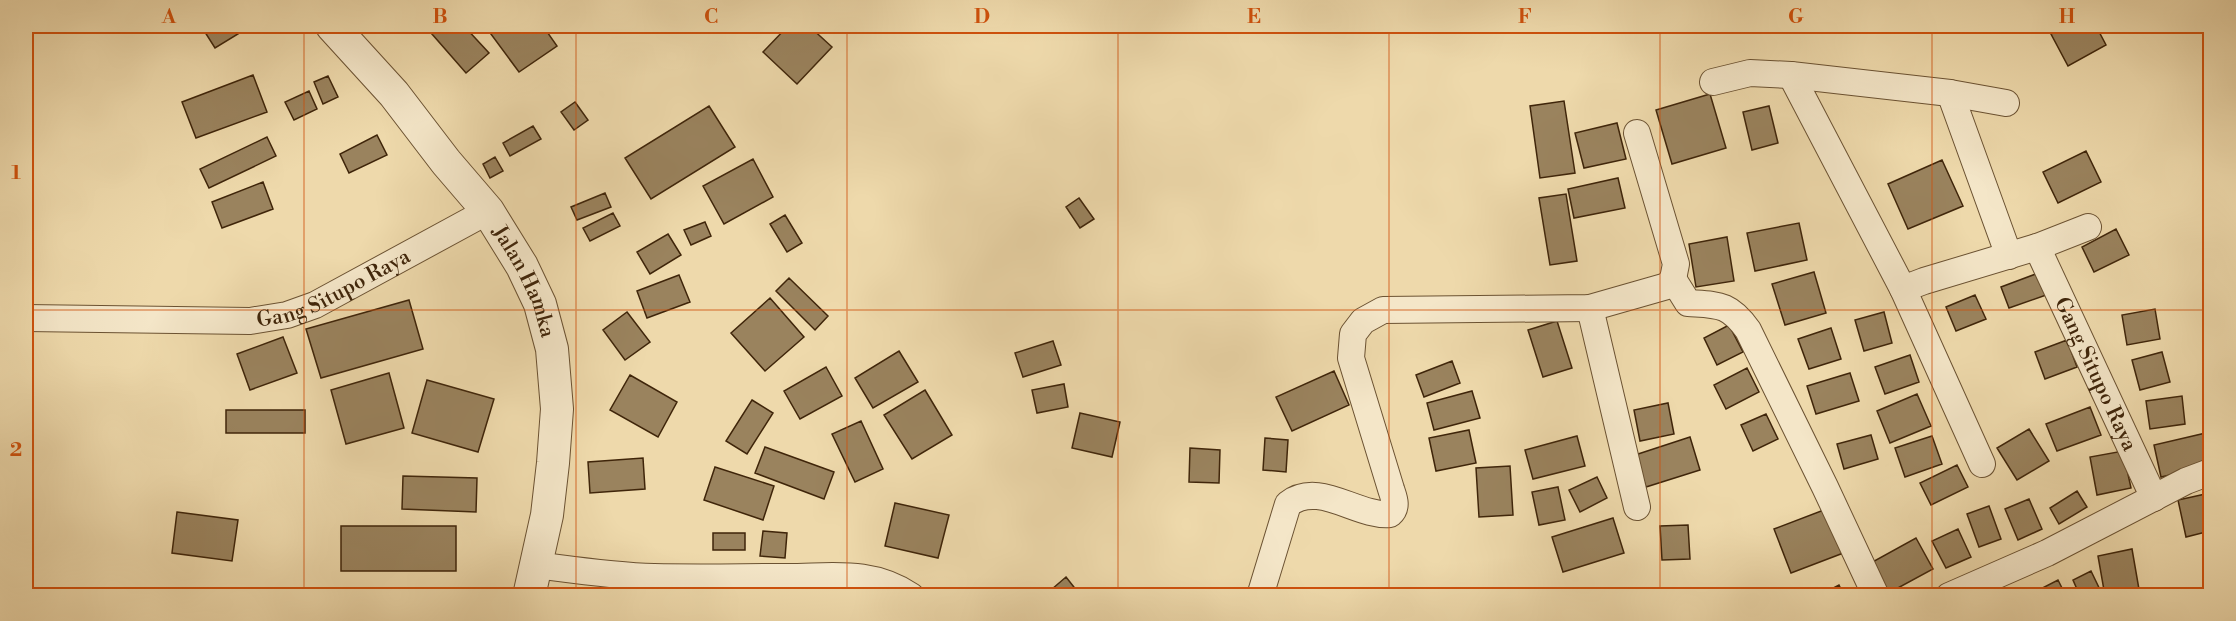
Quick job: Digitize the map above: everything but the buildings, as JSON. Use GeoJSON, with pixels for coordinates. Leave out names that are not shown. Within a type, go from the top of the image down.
{"type":"FeatureCollection","features":[{"type":"Feature","properties":{"kind":"street","name":"Jalan Hamka"},"geometry":{"type":"LineString","coordinates":[[332,26],[394,94],[446,162],[488,211],[522,266],[540,304],[552,349],[557,409],[547,515],[529,596]]}},
{"type":"Feature","properties":{"kind":"street"},"geometry":{"type":"LineString","coordinates":[[1713,82],[1750,74],[1791,75],[1950,93],[2006,103]]}},
{"type":"Feature","properties":{"kind":"street"},"geometry":{"type":"LineString","coordinates":[[1791,75],[1903,289],[1982,464]]}},
{"type":"Feature","properties":{"kind":"street"},"geometry":{"type":"LineString","coordinates":[[1950,93],[2009,256]]}},
{"type":"Feature","properties":{"kind":"street"},"geometry":{"type":"LineString","coordinates":[[1260,596],[1288,504],[1293,499],[1301,496],[1315,496],[1374,513],[1390,514],[1394,511],[1395,505],[1391,489],[1351,358],[1353,334],[1363,321],[1383,310],[1590,308],[1667,286],[1673,279],[1676,264],[1637,133]]}},
{"type":"Feature","properties":{"kind":"street","name":"Gang Situpo Raya"},"geometry":{"type":"LineString","coordinates":[[26,318],[250,321],[287,315],[315,305],[488,211]]}},
{"type":"Feature","properties":{"kind":"street"},"geometry":{"type":"LineString","coordinates":[[1903,289],[2037,248],[2088,227]]}},
{"type":"Feature","properties":{"kind":"street","name":"Gang Situpo Raya"},"geometry":{"type":"LineString","coordinates":[[2037,248],[2154,498]]}},
{"type":"Feature","properties":{"kind":"street"},"geometry":{"type":"LineString","coordinates":[[1673,279],[1688,303],[1713,304],[1727,308],[1738,316],[1748,330],[1876,596]]}},
{"type":"Feature","properties":{"kind":"street"},"geometry":{"type":"LineString","coordinates":[[1590,308],[1637,507]]}},
{"type":"Feature","properties":{"kind":"street"},"geometry":{"type":"LineString","coordinates":[[1949,596],[2047,553],[2186,481],[2211,472]]}},
{"type":"Feature","properties":{"kind":"street"},"geometry":{"type":"LineString","coordinates":[[536,565],[652,577],[837,575],[876,578],[911,596]]}}]}
